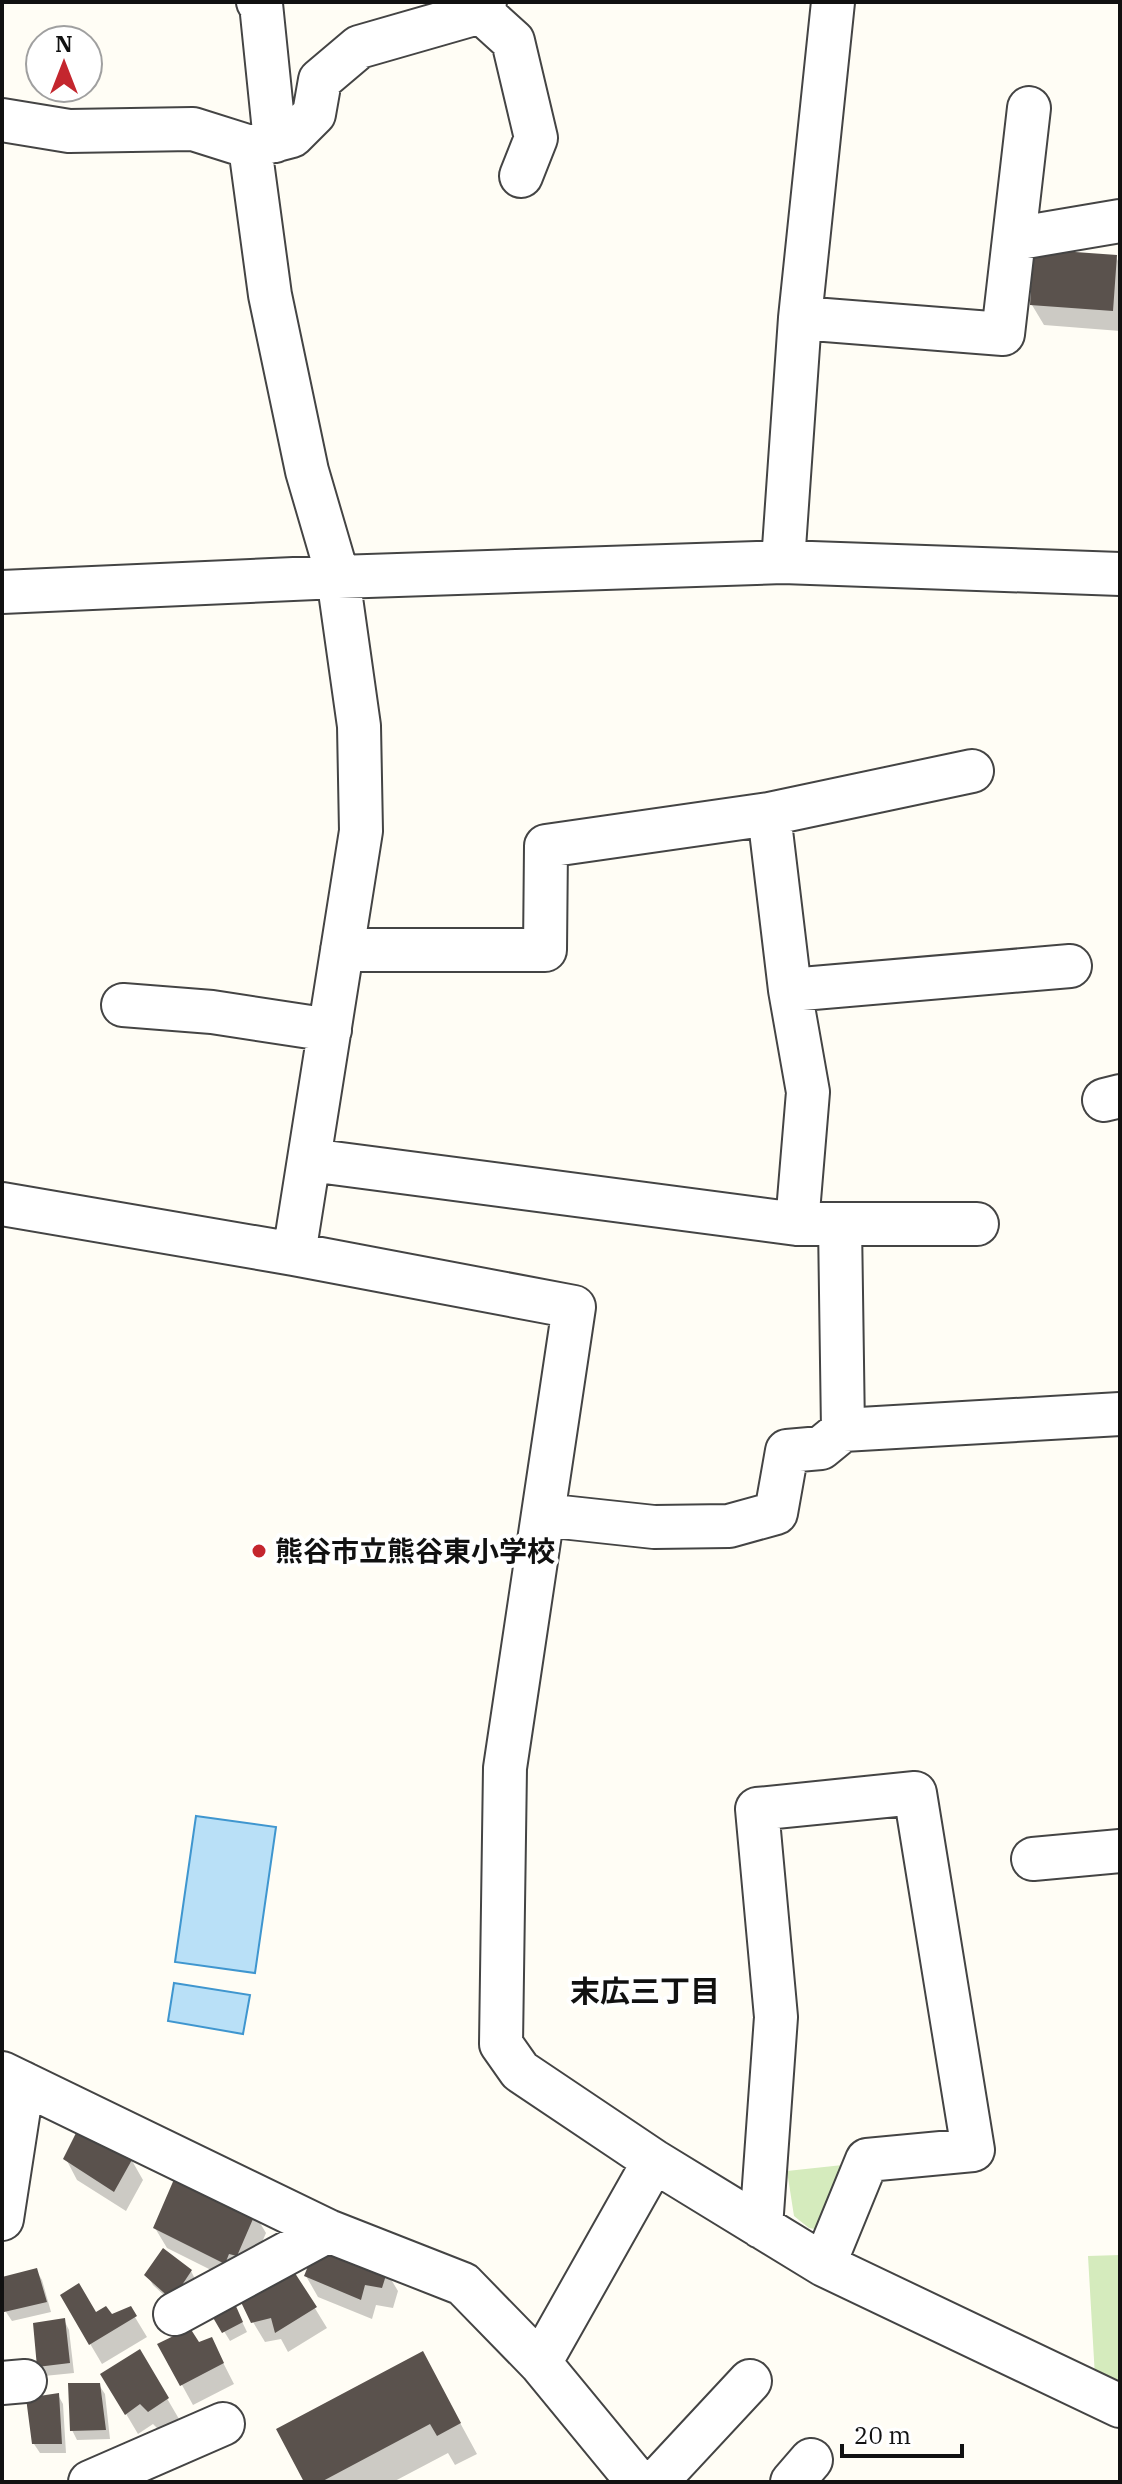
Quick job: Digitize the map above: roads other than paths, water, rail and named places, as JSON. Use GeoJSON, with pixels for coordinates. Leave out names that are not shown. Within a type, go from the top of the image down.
{"type":"FeatureCollection","features":[{"type":"Feature","properties":{"kind":"street"},"geometry":{"type":"LineString","coordinates":[[258,2],[270,295],[307,471],[338,577],[359,726],[361,831],[294,1254]]}},
{"type":"Feature","properties":{"kind":"street"},"geometry":{"type":"LineString","coordinates":[[783,562],[800,318],[833,2]]}},
{"type":"Feature","properties":{"kind":"street"},"geometry":{"type":"LineString","coordinates":[[2,120],[69,131],[193,129],[262,144],[292,136],[314,114],[320,80],[359,47],[422,15],[483,7],[513,41],[536,138],[521,176]]}},
{"type":"Feature","properties":{"kind":"street"},"geometry":{"type":"LineString","coordinates":[[800,318],[1003,334],[1029,108]]}},
{"type":"Feature","properties":{"kind":"street"},"geometry":{"type":"LineString","coordinates":[[1014,239],[1120,221]]}},
{"type":"Feature","properties":{"kind":"street"},"geometry":{"type":"LineString","coordinates":[[2,592],[783,562],[1120,574]]}},
{"type":"Feature","properties":{"kind":"street"},"geometry":{"type":"LineString","coordinates":[[342,950],[545,950],[546,846],[769,814],[972,771]]}},
{"type":"Feature","properties":{"kind":"street"},"geometry":{"type":"LineString","coordinates":[[769,814],[790,990],[808,1092],[797,1224]]}},
{"type":"Feature","properties":{"kind":"street"},"geometry":{"type":"LineString","coordinates":[[790,990],[1070,966]]}},
{"type":"Feature","properties":{"kind":"street"},"geometry":{"type":"LineString","coordinates":[[123,1005],[212,1012],[330,1030]]}},
{"type":"Feature","properties":{"kind":"street"},"geometry":{"type":"LineString","coordinates":[[310,1160],[797,1224],[977,1224]]}},
{"type":"Feature","properties":{"kind":"street"},"geometry":{"type":"LineString","coordinates":[[2,1204],[294,1254],[574,1307],[505,1768],[501,2044],[520,2071],[654,2161],[824,2265],[1120,2406]]}},
{"type":"Feature","properties":{"kind":"street"},"geometry":{"type":"LineString","coordinates":[[840,1224],[843,1430]]}},
{"type":"Feature","properties":{"kind":"street"},"geometry":{"type":"LineString","coordinates":[[543,1515],[654,1527],[729,1526],[776,1513],[787,1451],[821,1448],[843,1430],[1120,1414]]}},
{"type":"Feature","properties":{"kind":"street"},"geometry":{"type":"LineString","coordinates":[[761,2227],[776,2017],[757,1809],[915,1793],[973,2150],[867,2160],[824,2265]]}},
{"type":"Feature","properties":{"kind":"street"},"geometry":{"type":"LineString","coordinates":[[1033,1859],[1120,1851]]}},
{"type":"Feature","properties":{"kind":"street"},"geometry":{"type":"LineString","coordinates":[[2,2219],[13,2078],[328,2231],[463,2284],[540,2363],[638,2482]]}},
{"type":"Feature","properties":{"kind":"street"},"geometry":{"type":"LineString","coordinates":[[540,2363],[654,2161]]}},
{"type":"Feature","properties":{"kind":"street"},"geometry":{"type":"LineString","coordinates":[[175,2314],[328,2231]]}},
{"type":"Feature","properties":{"kind":"street"},"geometry":{"type":"LineString","coordinates":[[656,2482],[750,2381]]}},
{"type":"Feature","properties":{"kind":"street"},"geometry":{"type":"LineString","coordinates":[[90,2482],[223,2424]]}},
{"type":"Feature","properties":{"kind":"water"},"geometry":{"type":"Polygon","coordinates":[[[196,1816],[276,1827],[255,1973],[175,1962],[196,1816]]]}},
{"type":"Feature","properties":{"kind":"water"},"geometry":{"type":"Polygon","coordinates":[[[174,1983],[250,1995],[243,2034],[168,2021],[174,1983]]]}},
{"type":"Feature","properties":{"kind":"place","name":"熊谷市立熊谷東小学校"},"geometry":{"type":"Point","coordinates":[259,1551]}},
{"type":"Feature","properties":{"kind":"district","name":"末広三丁目"},"geometry":{"type":"Point","coordinates":[645,1992]}}]}
